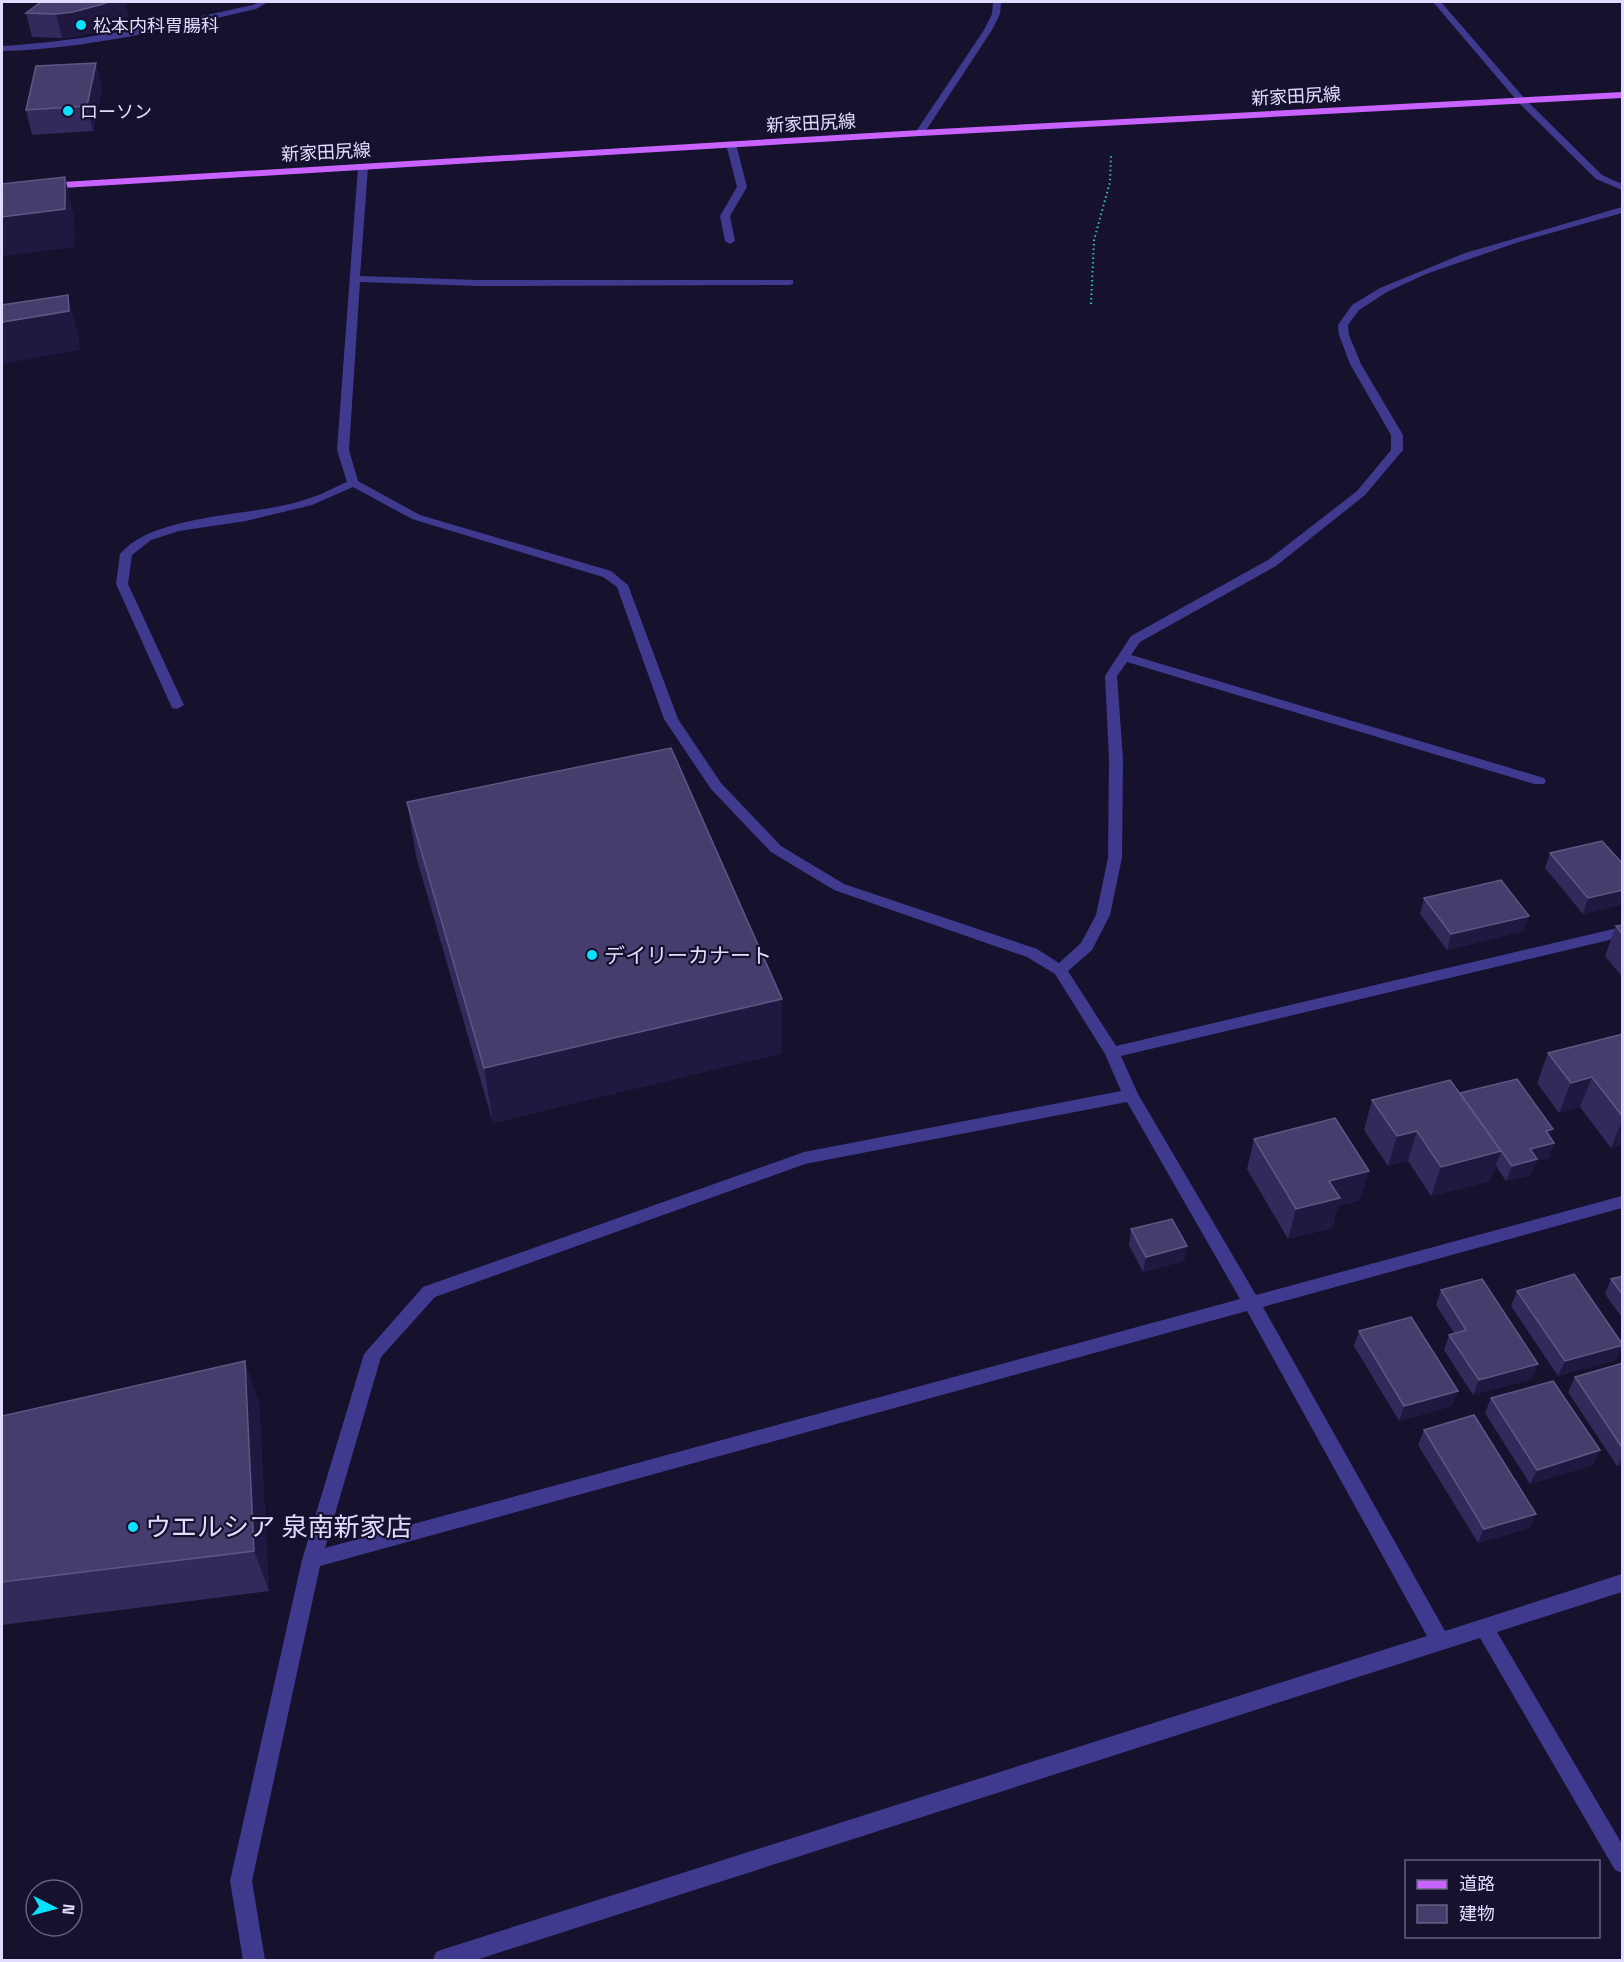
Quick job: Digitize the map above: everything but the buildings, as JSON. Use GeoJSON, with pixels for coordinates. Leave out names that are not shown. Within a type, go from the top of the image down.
{"type":"FeatureCollection","features":[{"type":"Feature","properties":{"kind":"main road","name":"新家田尻線"},"geometry":{"type":"LineString","coordinates":[[36,186],[920,133],[1623,95]]}},
{"type":"Feature","properties":{"kind":"street"},"geometry":{"type":"LineString","coordinates":[[2,49],[47,47],[103,39],[256,8],[264,2]]}},
{"type":"Feature","properties":{"kind":"street"},"geometry":{"type":"LineString","coordinates":[[920,133],[988,30],[996,14],[997,2]]}},
{"type":"Feature","properties":{"kind":"street"},"geometry":{"type":"LineString","coordinates":[[1437,2],[1522,101],[1599,177],[1623,187]]}},
{"type":"Feature","properties":{"kind":"street"},"geometry":{"type":"LineString","coordinates":[[730,241],[725,216],[742,187],[731,144]]}},
{"type":"Feature","properties":{"kind":"street"},"geometry":{"type":"LineString","coordinates":[[363,166],[343,450],[353,483],[417,517],[607,574],[622,585],[671,719],[716,786],[776,849],[839,887],[1032,953],[1060,970],[1112,1053],[1131,1095],[1252,1304],[1440,1641]]}},
{"type":"Feature","properties":{"kind":"street"},"geometry":{"type":"LineString","coordinates":[[1610,182],[1623,180]]}},
{"type":"Feature","properties":{"kind":"street"},"geometry":{"type":"LineString","coordinates":[[1060,970],[1087,946],[1103,915],[1115,858],[1116,759],[1111,676],[1135,639],[1272,563],[1361,493],[1397,450],[1397,435],[1348,351],[1343,326],[1349,312],[1395,283],[1509,241],[1623,210]]}},
{"type":"Feature","properties":{"kind":"street"},"geometry":{"type":"LineString","coordinates":[[355,279],[478,283],[789,282]]}},
{"type":"Feature","properties":{"kind":"street"},"geometry":{"type":"LineString","coordinates":[[177,705],[122,584],[126,554],[147,537],[177,528],[246,517],[308,503],[353,483]]}},
{"type":"Feature","properties":{"kind":"street"},"geometry":{"type":"LineString","coordinates":[[1124,657],[1539,781]]}},
{"type":"Feature","properties":{"kind":"street"},"geometry":{"type":"LineString","coordinates":[[1112,1053],[1623,932]]}},
{"type":"Feature","properties":{"kind":"street"},"geometry":{"type":"LineString","coordinates":[[254,1960],[241,1881],[312,1560],[373,1354],[429,1292],[804,1158],[1131,1095]]}},
{"type":"Feature","properties":{"kind":"street"},"geometry":{"type":"LineString","coordinates":[[312,1560],[1623,1202]]}},
{"type":"Feature","properties":{"kind":"street"},"geometry":{"type":"LineString","coordinates":[[444,1960],[1623,1583]]}},
{"type":"Feature","properties":{"kind":"street"},"geometry":{"type":"LineString","coordinates":[[1484,1627],[1623,1863]]}},
{"type":"Feature","properties":{"kind":"path"},"geometry":{"type":"LineString","coordinates":[[1091,304],[1094,240],[1110,182],[1113,123]]}},
{"type":"Feature","properties":{"kind":"place","name":"松本内科胃腸科"},"geometry":{"type":"Point","coordinates":[81,25]}},
{"type":"Feature","properties":{"kind":"place","name":"ローソン"},"geometry":{"type":"Point","coordinates":[68,111]}},
{"type":"Feature","properties":{"kind":"place","name":"デイリーカナート"},"geometry":{"type":"Point","coordinates":[592,955]}},
{"type":"Feature","properties":{"kind":"place","name":"ウエルシア 泉南新家店"},"geometry":{"type":"Point","coordinates":[133,1527]}}]}
